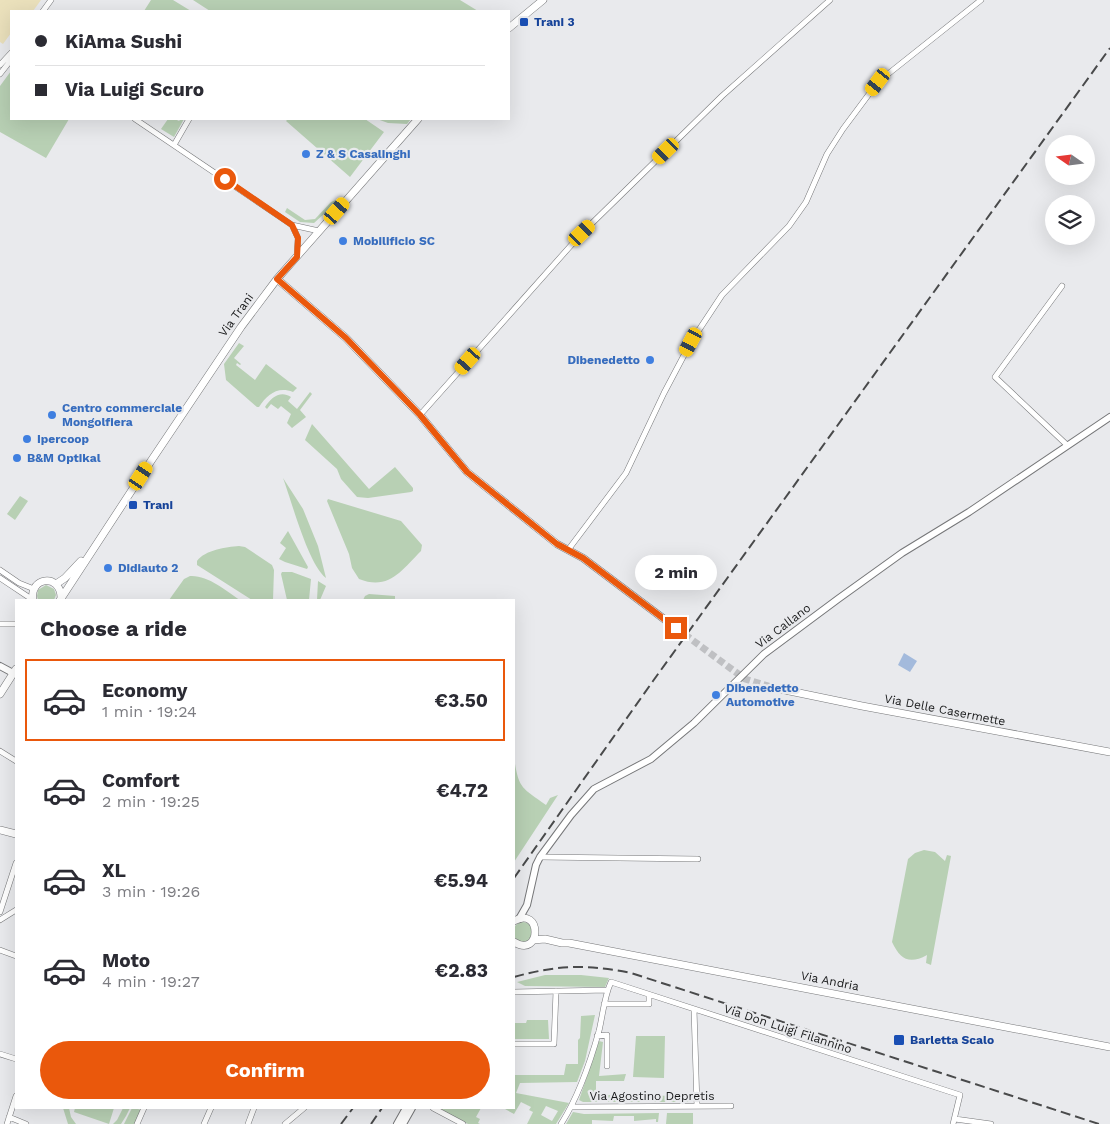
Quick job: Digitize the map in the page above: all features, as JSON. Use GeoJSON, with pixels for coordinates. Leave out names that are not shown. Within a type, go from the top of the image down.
{"type":"FeatureCollection","features":[{"type":"Feature","properties":{"kind":"main road"},"geometry":{"type":"LineString","coordinates":[[510,27],[543,0]]}},
{"type":"Feature","properties":{"kind":"main road","name":"Via Trani"},"geometry":{"type":"LineString","coordinates":[[61,598],[240,327],[277,279],[417,120]]}},
{"type":"Feature","properties":{"kind":"main road"},"geometry":{"type":"LineString","coordinates":[[277,279],[346,338],[420,415],[467,472],[557,544],[583,558],[676,628]]}},
{"type":"Feature","properties":{"kind":"main road","name":"Via Trani"},"geometry":{"type":"LineString","coordinates":[[56,584],[66,578],[97,544]]}},
{"type":"Feature","properties":{"kind":"main road","name":"Via Trani"},"geometry":{"type":"LineString","coordinates":[[34,589],[42,582],[49,581],[56,584],[60,590],[61,598]]}},
{"type":"Feature","properties":{"kind":"main road"},"geometry":{"type":"LineString","coordinates":[[33,599],[34,589]]}},
{"type":"Feature","properties":{"kind":"main road"},"geometry":{"type":"LineString","coordinates":[[0,694],[15,671]]}},
{"type":"Feature","properties":{"kind":"main road","name":"Via Delle Casermette"},"geometry":{"type":"LineString","coordinates":[[776,688],[1110,752]]}},
{"type":"Feature","properties":{"kind":"main road"},"geometry":{"type":"LineString","coordinates":[[0,830],[15,834]]}},
{"type":"Feature","properties":{"kind":"main road"},"geometry":{"type":"LineString","coordinates":[[516,920],[526,918],[532,922],[536,932],[533,940]]}},
{"type":"Feature","properties":{"kind":"main road","name":"Via Andria"},"geometry":{"type":"LineString","coordinates":[[536,932],[545,939]]}},
{"type":"Feature","properties":{"kind":"main road","name":"Via Andria"},"geometry":{"type":"LineString","coordinates":[[516,945],[545,939],[1110,1046]]}},
{"type":"Feature","properties":{"kind":"street"},"geometry":{"type":"LineString","coordinates":[[420,415],[582,233],[722,96],[830,0]]}},
{"type":"Feature","properties":{"kind":"street"},"geometry":{"type":"LineString","coordinates":[[568,550],[626,473],[664,393],[691,342],[722,295],[789,226],[806,202],[827,154],[878,82],[981,0]]}},
{"type":"Feature","properties":{"kind":"street"},"geometry":{"type":"LineString","coordinates":[[0,65],[10,54]]}},
{"type":"Feature","properties":{"kind":"street"},"geometry":{"type":"LineString","coordinates":[[0,74],[10,61]]}},
{"type":"Feature","properties":{"kind":"street"},"geometry":{"type":"LineString","coordinates":[[136,120],[292,225],[319,231]]}},
{"type":"Feature","properties":{"kind":"street"},"geometry":{"type":"LineString","coordinates":[[174,145],[188,120]]}},
{"type":"Feature","properties":{"kind":"street"},"geometry":{"type":"LineString","coordinates":[[292,225],[298,238],[297,257]]}},
{"type":"Feature","properties":{"kind":"street"},"geometry":{"type":"LineString","coordinates":[[1062,286],[995,377],[1067,446]]}},
{"type":"Feature","properties":{"kind":"street","name":"Via Callano"},"geometry":{"type":"LineString","coordinates":[[516,920],[527,905],[536,865],[540,857],[571,815],[594,789],[651,759],[694,723],[764,654],[902,553],[968,512],[1110,417]]}},
{"type":"Feature","properties":{"kind":"street"},"geometry":{"type":"LineString","coordinates":[[0,570],[19,583],[34,589]]}},
{"type":"Feature","properties":{"kind":"street"},"geometry":{"type":"LineString","coordinates":[[0,578],[32,599]]}},
{"type":"Feature","properties":{"kind":"street"},"geometry":{"type":"LineString","coordinates":[[0,624],[15,624]]}},
{"type":"Feature","properties":{"kind":"street"},"geometry":{"type":"LineString","coordinates":[[0,666],[15,671]]}},
{"type":"Feature","properties":{"kind":"street"},"geometry":{"type":"LineString","coordinates":[[0,751],[15,760]]}},
{"type":"Feature","properties":{"kind":"street"},"geometry":{"type":"LineString","coordinates":[[540,857],[698,859]]}},
{"type":"Feature","properties":{"kind":"street"},"geometry":{"type":"LineString","coordinates":[[0,910],[15,866]]}},
{"type":"Feature","properties":{"kind":"street","name":"Via Callano"},"geometry":{"type":"LineString","coordinates":[[527,905],[532,922]]}},
{"type":"Feature","properties":{"kind":"street"},"geometry":{"type":"LineString","coordinates":[[0,920],[15,911]]}},
{"type":"Feature","properties":{"kind":"street"},"geometry":{"type":"LineString","coordinates":[[0,950],[15,956]]}},
{"type":"Feature","properties":{"kind":"street","name":"Via Don Luigi Filannino"},"geometry":{"type":"LineString","coordinates":[[607,990],[611,982],[960,1094],[954,1122]]}},
{"type":"Feature","properties":{"kind":"street"},"geometry":{"type":"LineString","coordinates":[[515,992],[607,990],[597,1036],[583,1081],[572,1106],[561,1124]]}},
{"type":"Feature","properties":{"kind":"street"},"geometry":{"type":"LineString","coordinates":[[515,1044],[554,1044],[556,991]]}},
{"type":"Feature","properties":{"kind":"street"},"geometry":{"type":"LineString","coordinates":[[604,1004],[649,1004],[650,994]]}},
{"type":"Feature","properties":{"kind":"street"},"geometry":{"type":"LineString","coordinates":[[694,1010],[697,1106]]}},
{"type":"Feature","properties":{"kind":"street"},"geometry":{"type":"LineString","coordinates":[[597,1036],[607,1035],[607,1066]]}},
{"type":"Feature","properties":{"kind":"street"},"geometry":{"type":"LineString","coordinates":[[0,1054],[15,1060]]}},
{"type":"Feature","properties":{"kind":"street"},"geometry":{"type":"LineString","coordinates":[[7,1124],[15,1099]]}},
{"type":"Feature","properties":{"kind":"street","name":"Via Agostino Depretis"},"geometry":{"type":"LineString","coordinates":[[572,1106],[731,1106]]}},
{"type":"Feature","properties":{"kind":"street"},"geometry":{"type":"LineString","coordinates":[[136,1124],[144,1109]]}},
{"type":"Feature","properties":{"kind":"street"},"geometry":{"type":"LineString","coordinates":[[204,1124],[211,1109]]}},
{"type":"Feature","properties":{"kind":"street"},"geometry":{"type":"LineString","coordinates":[[248,1124],[254,1109]]}},
{"type":"Feature","properties":{"kind":"street"},"geometry":{"type":"LineString","coordinates":[[285,1124],[303,1109]]}},
{"type":"Feature","properties":{"kind":"street"},"geometry":{"type":"LineString","coordinates":[[398,1124],[406,1109]]}},
{"type":"Feature","properties":{"kind":"street"},"geometry":{"type":"LineString","coordinates":[[403,1124],[411,1109]]}},
{"type":"Feature","properties":{"kind":"street"},"geometry":{"type":"LineString","coordinates":[[435,1109],[463,1124]]}},
{"type":"Feature","properties":{"kind":"street"},"geometry":{"type":"LineString","coordinates":[[9,1117],[26,1124]]}},
{"type":"Feature","properties":{"kind":"street"},"geometry":{"type":"LineString","coordinates":[[954,1122],[991,1124]]}},
{"type":"Feature","properties":{"kind":"green space"},"geometry":{"type":"Polygon","coordinates":[[[151,0],[173,0],[189,10],[145,10],[151,0]]]}},
{"type":"Feature","properties":{"kind":"green space"},"geometry":{"type":"Polygon","coordinates":[[[193,0],[460,0],[476,10],[208,10],[193,0]]]}},
{"type":"Feature","properties":{"kind":"green space"},"geometry":{"type":"Polygon","coordinates":[[[10,72],[10,120],[68,120],[46,158],[0,132],[0,86],[10,72]]]}},
{"type":"Feature","properties":{"kind":"green space"},"geometry":{"type":"Polygon","coordinates":[[[167,120],[183,120],[174,137],[161,129],[167,120]]]}},
{"type":"Feature","properties":{"kind":"green space"},"geometry":{"type":"Polygon","coordinates":[[[366,120],[384,132],[350,177],[286,121],[366,120]]]}},
{"type":"Feature","properties":{"kind":"green space"},"geometry":{"type":"Polygon","coordinates":[[[380,120],[410,120],[407,124],[388,123],[380,120]]]}},
{"type":"Feature","properties":{"kind":"green space"},"geometry":{"type":"Polygon","coordinates":[[[336,200],[314,223],[300,222],[285,212],[287,208],[305,220],[315,219],[331,202],[336,200]]]}},
{"type":"Feature","properties":{"kind":"green space"},"geometry":{"type":"Polygon","coordinates":[[[239,343],[244,346],[234,358],[241,364],[237,363],[236,365],[255,380],[266,364],[297,388],[293,392],[287,390],[277,391],[269,395],[257,407],[226,380],[224,364],[239,343]]]}},
{"type":"Feature","properties":{"kind":"green space"},"geometry":{"type":"Polygon","coordinates":[[[310,392],[312,394],[300,410],[306,417],[292,428],[287,423],[291,414],[281,406],[278,409],[271,404],[267,409],[265,407],[273,398],[283,394],[291,397],[288,401],[297,409],[310,392]]]}},
{"type":"Feature","properties":{"kind":"green space"},"geometry":{"type":"Polygon","coordinates":[[[312,424],[369,489],[395,467],[413,488],[413,491],[368,498],[357,497],[341,479],[337,469],[305,440],[312,424]]]}},
{"type":"Feature","properties":{"kind":"green space"},"geometry":{"type":"Polygon","coordinates":[[[283,478],[303,509],[318,546],[326,578],[319,571],[307,547],[283,478]]]}},
{"type":"Feature","properties":{"kind":"green space"},"geometry":{"type":"Polygon","coordinates":[[[20,496],[28,501],[15,520],[7,514],[20,496]]]}},
{"type":"Feature","properties":{"kind":"green space"},"geometry":{"type":"Polygon","coordinates":[[[328,499],[401,521],[422,545],[421,551],[394,577],[379,582],[359,579],[352,568],[349,554],[327,501],[328,499]]]}},
{"type":"Feature","properties":{"kind":"green space"},"geometry":{"type":"Polygon","coordinates":[[[288,531],[308,567],[307,569],[279,559],[286,548],[280,543],[288,531]]]}},
{"type":"Feature","properties":{"kind":"green space"},"geometry":{"type":"Polygon","coordinates":[[[245,547],[272,565],[274,570],[273,599],[250,599],[197,565],[197,561],[205,554],[222,548],[245,547]]]}},
{"type":"Feature","properties":{"kind":"green space"},"geometry":{"type":"Polygon","coordinates":[[[282,572],[292,572],[311,579],[309,599],[287,599],[282,572]]]}},
{"type":"Feature","properties":{"kind":"green space"},"geometry":{"type":"Polygon","coordinates":[[[190,576],[203,578],[238,599],[170,599],[184,579],[190,576]]]}},
{"type":"Feature","properties":{"kind":"green space"},"geometry":{"type":"Polygon","coordinates":[[[318,581],[326,586],[320,599],[317,599],[318,581]]]}},
{"type":"Feature","properties":{"kind":"green space"},"geometry":{"type":"Polygon","coordinates":[[[46,585],[54,589],[56,595],[54,599],[38,599],[38,590],[46,585]]]}},
{"type":"Feature","properties":{"kind":"green space"},"geometry":{"type":"Polygon","coordinates":[[[369,594],[395,596],[395,599],[364,599],[369,594]]]}},
{"type":"Feature","properties":{"kind":"green space"},"geometry":{"type":"Polygon","coordinates":[[[515,762],[520,782],[526,790],[546,805],[550,798],[558,795],[515,860],[515,762]]]}},
{"type":"Feature","properties":{"kind":"green space"},"geometry":{"type":"Polygon","coordinates":[[[924,850],[935,852],[945,861],[947,855],[951,856],[931,965],[926,963],[927,955],[915,960],[906,959],[898,953],[892,942],[908,859],[915,853],[924,850]]]}},
{"type":"Feature","properties":{"kind":"green space"},"geometry":{"type":"Polygon","coordinates":[[[519,923],[527,923],[532,928],[532,936],[527,941],[519,941],[515,938],[515,926],[519,923]]]}},
{"type":"Feature","properties":{"kind":"green space"},"geometry":{"type":"Polygon","coordinates":[[[545,975],[581,975],[609,978],[605,987],[525,986],[517,982],[545,975]]]}},
{"type":"Feature","properties":{"kind":"green space"},"geometry":{"type":"Polygon","coordinates":[[[595,1015],[585,1061],[577,1082],[520,1083],[516,1093],[569,1103],[556,1124],[527,1124],[533,1112],[529,1110],[531,1107],[521,1102],[514,1114],[505,1109],[515,1109],[515,1075],[564,1075],[566,1064],[578,1064],[578,1040],[580,1038],[581,1016],[595,1015]],[[546,1106],[541,1115],[552,1121],[558,1111],[546,1106]]]}},
{"type":"Feature","properties":{"kind":"green space"},"geometry":{"type":"Polygon","coordinates":[[[527,1020],[548,1020],[549,1039],[515,1039],[515,1023],[526,1023],[527,1020]]]}},
{"type":"Feature","properties":{"kind":"green space"},"geometry":{"type":"Polygon","coordinates":[[[636,1036],[665,1036],[664,1078],[633,1077],[636,1036]]]}},
{"type":"Feature","properties":{"kind":"green space"},"geometry":{"type":"Polygon","coordinates":[[[599,1041],[603,1042],[599,1076],[626,1074],[624,1081],[596,1081],[596,1095],[693,1096],[691,1102],[583,1102],[579,1100],[599,1041]]]}},
{"type":"Feature","properties":{"kind":"green space"},"geometry":{"type":"Polygon","coordinates":[[[63,1109],[69,1109],[71,1117],[76,1124],[68,1124],[63,1109]]]}},
{"type":"Feature","properties":{"kind":"green space"},"geometry":{"type":"Polygon","coordinates":[[[75,1109],[114,1109],[109,1124],[74,1112],[75,1109]]]}},
{"type":"Feature","properties":{"kind":"green space"},"geometry":{"type":"Polygon","coordinates":[[[122,1109],[130,1109],[121,1124],[113,1124],[122,1109]]]}},
{"type":"Feature","properties":{"kind":"green space"},"geometry":{"type":"Polygon","coordinates":[[[132,1109],[143,1110],[136,1124],[124,1124],[132,1109]]]}},
{"type":"Feature","properties":{"kind":"green space"},"geometry":{"type":"Polygon","coordinates":[[[439,1109],[480,1109],[476,1117],[480,1119],[478,1123],[480,1124],[468,1124],[439,1109]]]}},
{"type":"Feature","properties":{"kind":"green space"},"geometry":{"type":"Polygon","coordinates":[[[573,1112],[584,1114],[659,1113],[658,1122],[656,1122],[656,1119],[634,1121],[634,1116],[614,1116],[613,1121],[592,1120],[592,1124],[566,1124],[573,1112]]]}},
{"type":"Feature","properties":{"kind":"green space"},"geometry":{"type":"Polygon","coordinates":[[[667,1113],[693,1113],[693,1124],[666,1124],[667,1113]]]}},
{"type":"Feature","properties":{"kind":"sand"},"geometry":{"type":"Polygon","coordinates":[[[0,0],[41,0],[34,10],[10,10],[10,34],[3,44],[0,42],[0,0]]]}},
{"type":"Feature","properties":{"kind":"water"},"geometry":{"type":"Polygon","coordinates":[[[904,653],[917,661],[910,672],[898,665],[904,653]]]}},
{"type":"Feature","properties":{"kind":"tunnel"},"geometry":{"type":"LineString","coordinates":[[676,628],[745,679],[775,688]]}},
{"type":"Feature","properties":{"kind":"railway"},"geometry":{"type":"LineString","coordinates":[[515,877],[653,681],[1110,48]]}},
{"type":"Feature","properties":{"kind":"railway"},"geometry":{"type":"LineString","coordinates":[[515,977],[544,970],[572,967],[600,968],[631,973],[1099,1124]]}},
{"type":"Feature","properties":{"kind":"railway"},"geometry":{"type":"LineString","coordinates":[[341,1124],[352,1109]]}},
{"type":"Feature","properties":{"kind":"railway"},"geometry":{"type":"LineString","coordinates":[[371,1124],[381,1109]]}},
{"type":"Feature","properties":{"kind":"place","name":"Trani 3"},"geometry":{"type":"Point","coordinates":[524,22]}},
{"type":"Feature","properties":{"kind":"place","name":"Z & S Casalinghi"},"geometry":{"type":"Point","coordinates":[306,154]}},
{"type":"Feature","properties":{"kind":"place","name":"Mobilificio SC"},"geometry":{"type":"Point","coordinates":[343,241]}},
{"type":"Feature","properties":{"kind":"place","name":"Dibenedetto"},"geometry":{"type":"Point","coordinates":[650,360]}},
{"type":"Feature","properties":{"kind":"place","name":"Centro commerciale Mongolfiera"},"geometry":{"type":"Point","coordinates":[52,415]}},
{"type":"Feature","properties":{"kind":"place","name":"Ipercoop"},"geometry":{"type":"Point","coordinates":[27,439]}},
{"type":"Feature","properties":{"kind":"place","name":"B&M Optikal"},"geometry":{"type":"Point","coordinates":[17,458]}},
{"type":"Feature","properties":{"kind":"place","name":"Trani"},"geometry":{"type":"Point","coordinates":[133,505]}},
{"type":"Feature","properties":{"kind":"place","name":"Didiauto 2"},"geometry":{"type":"Point","coordinates":[108,568]}},
{"type":"Feature","properties":{"kind":"place","name":"Dibenedetto Automotive"},"geometry":{"type":"Point","coordinates":[716,695]}},
{"type":"Feature","properties":{"kind":"place","name":"Barletta Scalo"},"geometry":{"type":"Point","coordinates":[899,1040]}},
{"type":"Feature","properties":{"kind":"route"},"geometry":{"type":"LineString","coordinates":[[225,179],[292,225],[298,238],[299,248],[297,257],[277,279],[346,338],[420,415],[467,472],[557,544],[583,558],[676,628]]}}]}
